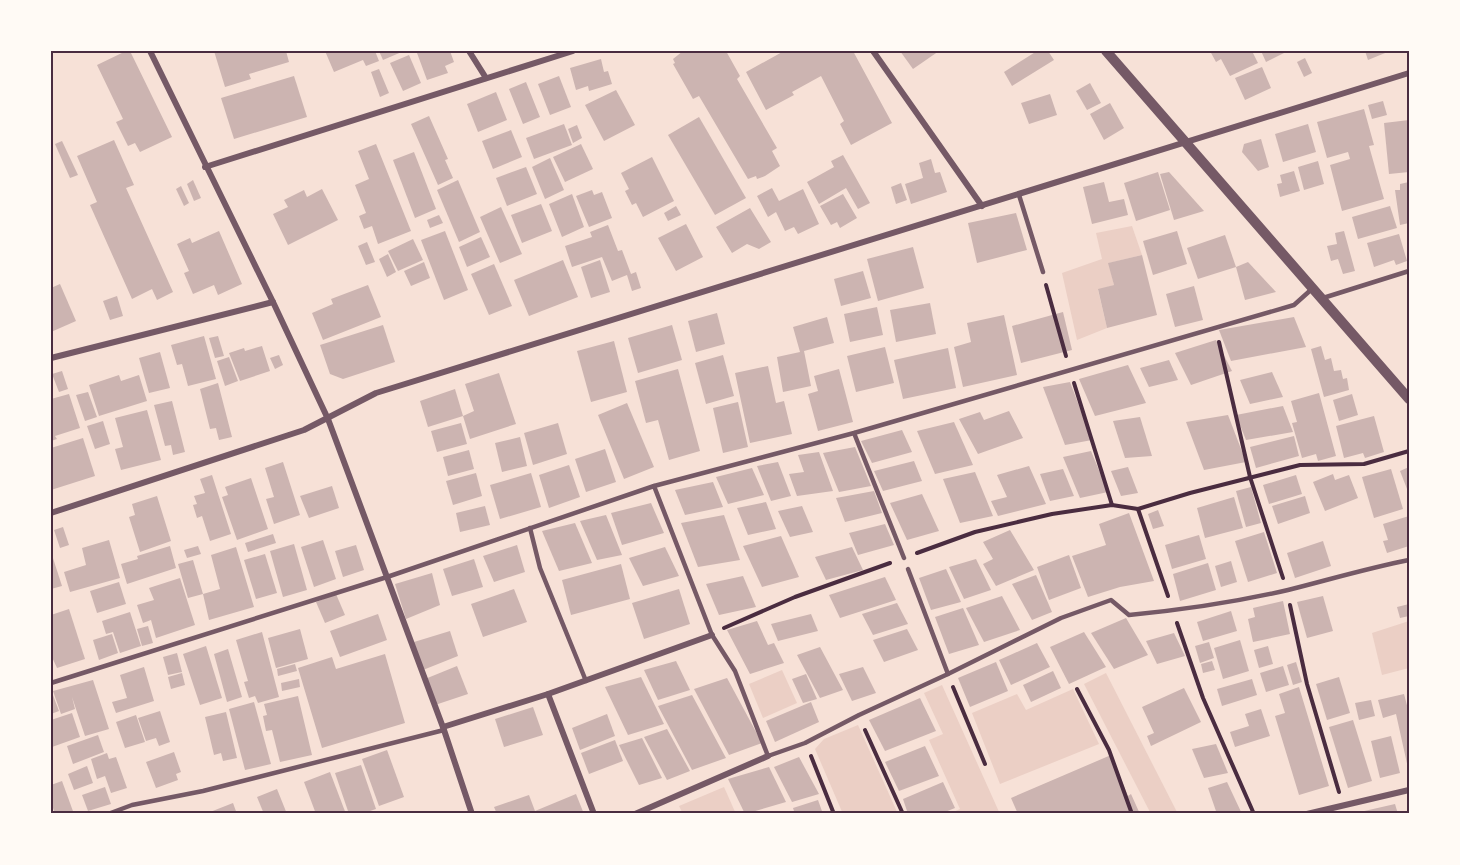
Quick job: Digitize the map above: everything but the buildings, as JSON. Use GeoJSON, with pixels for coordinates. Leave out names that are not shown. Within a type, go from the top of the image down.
{"type":"FeatureCollection","features":[{"type":"Feature","properties":{"kind":"street"},"geometry":{"type":"LineString","coordinates":[[150,51],[328,419],[443,729],[472,814]]}},
{"type":"Feature","properties":{"kind":"street"},"geometry":{"type":"LineString","coordinates":[[469,51],[486,78]]}},
{"type":"Feature","properties":{"kind":"street"},"geometry":{"type":"LineString","coordinates":[[205,167],[573,51]]}},
{"type":"Feature","properties":{"kind":"street"},"geometry":{"type":"LineString","coordinates":[[873,51],[982,206]]}},
{"type":"Feature","properties":{"kind":"street"},"geometry":{"type":"LineString","coordinates":[[1106,51],[1409,399]]}},
{"type":"Feature","properties":{"kind":"street"},"geometry":{"type":"LineString","coordinates":[[51,513],[304,430],[376,393],[1409,73]]}},
{"type":"Feature","properties":{"kind":"street"},"geometry":{"type":"LineString","coordinates":[[51,358],[273,302]]}},
{"type":"Feature","properties":{"kind":"street"},"geometry":{"type":"LineString","coordinates":[[443,729],[586,681],[712,635]]}},
{"type":"Feature","properties":{"kind":"street"},"geometry":{"type":"LineString","coordinates":[[548,694],[594,814]]}},
{"type":"Feature","properties":{"kind":"street"},"geometry":{"type":"LineString","coordinates":[[635,814],[768,756]]}},
{"type":"Feature","properties":{"kind":"street"},"geometry":{"type":"LineString","coordinates":[[1307,814],[1409,790]]}},
{"type":"Feature","properties":{"kind":"lane"},"geometry":{"type":"LineString","coordinates":[[1019,195],[1043,272]]}},
{"type":"Feature","properties":{"kind":"lane"},"geometry":{"type":"LineString","coordinates":[[1322,299],[1409,271]]}},
{"type":"Feature","properties":{"kind":"lane"},"geometry":{"type":"LineString","coordinates":[[51,684],[387,577],[654,486],[854,433],[1294,305],[1313,288]]}},
{"type":"Feature","properties":{"kind":"lane"},"geometry":{"type":"LineString","coordinates":[[854,433],[904,558]]}},
{"type":"Feature","properties":{"kind":"lane"},"geometry":{"type":"LineString","coordinates":[[654,486],[712,635],[735,671],[768,756],[805,743],[1061,618],[1111,600],[1129,615],[1173,611],[1287,590],[1409,560]]}},
{"type":"Feature","properties":{"kind":"lane"},"geometry":{"type":"LineString","coordinates":[[530,528],[540,568],[586,681]]}},
{"type":"Feature","properties":{"kind":"lane"},"geometry":{"type":"LineString","coordinates":[[908,569],[948,674]]}},
{"type":"Feature","properties":{"kind":"lane"},"geometry":{"type":"LineString","coordinates":[[108,814],[132,805],[203,791],[443,729]]}},
{"type":"Feature","properties":{"kind":"path"},"geometry":{"type":"LineString","coordinates":[[1043,272],[1070,370],[1112,505]]}},
{"type":"Feature","properties":{"kind":"path"},"geometry":{"type":"LineString","coordinates":[[1216,328],[1250,477],[1287,590],[1307,684],[1343,804]]}},
{"type":"Feature","properties":{"kind":"path"},"geometry":{"type":"LineString","coordinates":[[712,635],[795,597],[975,532],[1052,514],[1112,505],[1138,509],[1300,465],[1364,464],[1409,451]]}},
{"type":"Feature","properties":{"kind":"path"},"geometry":{"type":"LineString","coordinates":[[1138,509],[1203,698],[1254,814]]}},
{"type":"Feature","properties":{"kind":"path"},"geometry":{"type":"LineString","coordinates":[[948,674],[985,764]]}},
{"type":"Feature","properties":{"kind":"path"},"geometry":{"type":"LineString","coordinates":[[1077,689],[1109,750],[1132,814]]}},
{"type":"Feature","properties":{"kind":"path"},"geometry":{"type":"LineString","coordinates":[[859,715],[903,814]]}},
{"type":"Feature","properties":{"kind":"path"},"geometry":{"type":"LineString","coordinates":[[805,743],[834,814]]}},
{"type":"Feature","properties":{"kind":"shaded area"},"geometry":{"type":"Polygon","coordinates":[[[1132,226],[1142,255],[1109,263],[1114,285],[1098,290],[1107,328],[1077,340],[1062,273],[1102,259],[1096,233],[1132,226]]]}},
{"type":"Feature","properties":{"kind":"shaded area"},"geometry":{"type":"Polygon","coordinates":[[[1409,621],[1409,668],[1382,675],[1372,633],[1409,621]]]}},
{"type":"Feature","properties":{"kind":"shaded area"},"geometry":{"type":"Polygon","coordinates":[[[782,670],[797,703],[763,718],[749,684],[782,670]]]}},
{"type":"Feature","properties":{"kind":"shaded area"},"geometry":{"type":"Polygon","coordinates":[[[1106,673],[1178,814],[1151,814],[1084,684],[1106,673]]]}},
{"type":"Feature","properties":{"kind":"shaded area"},"geometry":{"type":"Polygon","coordinates":[[[942,685],[1000,814],[949,814],[960,809],[929,740],[943,734],[924,693],[942,685]]]}},
{"type":"Feature","properties":{"kind":"shaded area"},"geometry":{"type":"Polygon","coordinates":[[[1073,689],[1099,744],[1000,784],[972,713],[1017,694],[1026,710],[1073,689]]]}},
{"type":"Feature","properties":{"kind":"shaded area"},"geometry":{"type":"Polygon","coordinates":[[[858,725],[898,814],[843,814],[815,749],[824,739],[858,725]]]}},
{"type":"Feature","properties":{"kind":"shaded area"},"geometry":{"type":"Polygon","coordinates":[[[724,787],[736,814],[683,814],[679,806],[724,787]]]}}]}
